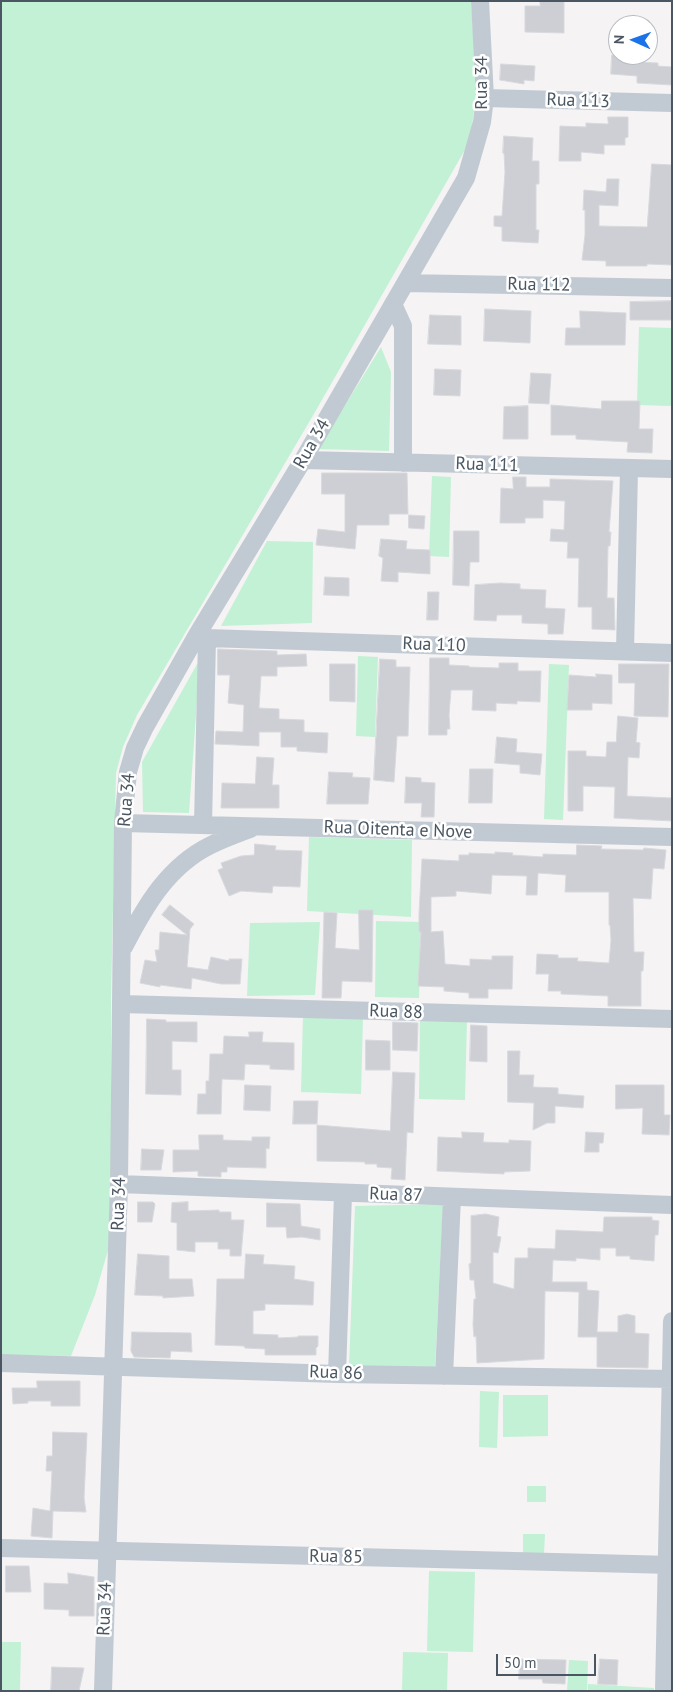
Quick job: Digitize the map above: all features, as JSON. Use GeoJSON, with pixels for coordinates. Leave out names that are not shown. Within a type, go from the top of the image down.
{"type":"FeatureCollection","features":[{"type":"Feature","properties":{"kind":"street","name":"Rua 34"},"geometry":{"type":"LineString","coordinates":[[103,1691],[120,1184],[123,822],[128,772],[135,748],[202,637],[466,178],[482,122],[485,98],[480,1]]}},
{"type":"Feature","properties":{"kind":"street","name":"Rua 113"},"geometry":{"type":"LineString","coordinates":[[485,98],[672,103]]}},
{"type":"Feature","properties":{"kind":"street","name":"Rua 112"},"geometry":{"type":"LineString","coordinates":[[406,283],[672,288]]}},
{"type":"Feature","properties":{"kind":"street"},"geometry":{"type":"LineString","coordinates":[[394,304],[403,326],[403,463]]}},
{"type":"Feature","properties":{"kind":"street","name":"Rua 111"},"geometry":{"type":"LineString","coordinates":[[303,460],[672,470]]}},
{"type":"Feature","properties":{"kind":"street"},"geometry":{"type":"LineString","coordinates":[[625,651],[629,469]]}},
{"type":"Feature","properties":{"kind":"street"},"geometry":{"type":"LineString","coordinates":[[202,637],[203,825]]}},
{"type":"Feature","properties":{"kind":"street","name":"Rua 110"},"geometry":{"type":"LineString","coordinates":[[202,637],[672,653]]}},
{"type":"Feature","properties":{"kind":"street","name":"Rua Oitenta e Nove"},"geometry":{"type":"LineString","coordinates":[[123,822],[672,837]]}},
{"type":"Feature","properties":{"kind":"street"},"geometry":{"type":"LineString","coordinates":[[122,951],[150,900],[164,882],[186,861],[210,845],[258,826]]}},
{"type":"Feature","properties":{"kind":"street","name":"Rua 88"},"geometry":{"type":"LineString","coordinates":[[121,1004],[672,1019]]}},
{"type":"Feature","properties":{"kind":"street","name":"Rua 87"},"geometry":{"type":"LineString","coordinates":[[120,1184],[343,1194],[672,1205]]}},
{"type":"Feature","properties":{"kind":"street"},"geometry":{"type":"LineString","coordinates":[[337,1374],[343,1194]]}},
{"type":"Feature","properties":{"kind":"street"},"geometry":{"type":"LineString","coordinates":[[444,1376],[452,1197]]}},
{"type":"Feature","properties":{"kind":"street"},"geometry":{"type":"LineString","coordinates":[[664,1691],[669,1565],[672,1321]]}},
{"type":"Feature","properties":{"kind":"street","name":"Rua 86"},"geometry":{"type":"LineString","coordinates":[[1,1363],[337,1374],[671,1379]]}},
{"type":"Feature","properties":{"kind":"street","name":"Rua 85"},"geometry":{"type":"LineString","coordinates":[[1,1548],[669,1565]]}},
{"type":"Feature","properties":{"kind":"green space"},"geometry":{"type":"Polygon","coordinates":[[[1,1],[471,1],[477,91],[471,132],[466,148],[315,412],[137,715],[123,747],[116,773],[111,998],[111,1240],[95,1295],[71,1356],[1,1355],[1,1]]]}},
{"type":"Feature","properties":{"kind":"green space"},"geometry":{"type":"Polygon","coordinates":[[[639,327],[672,328],[672,406],[637,405],[639,327]]]}},
{"type":"Feature","properties":{"kind":"green space"},"geometry":{"type":"Polygon","coordinates":[[[381,347],[391,372],[389,451],[318,449],[381,347]]]}},
{"type":"Feature","properties":{"kind":"green space"},"geometry":{"type":"Polygon","coordinates":[[[432,476],[451,477],[449,557],[429,556],[432,476]]]}},
{"type":"Feature","properties":{"kind":"green space"},"geometry":{"type":"Polygon","coordinates":[[[267,541],[313,542],[312,623],[221,626],[267,541]]]}},
{"type":"Feature","properties":{"kind":"green space"},"geometry":{"type":"Polygon","coordinates":[[[358,656],[378,657],[375,737],[356,736],[358,656]]]}},
{"type":"Feature","properties":{"kind":"green space"},"geometry":{"type":"Polygon","coordinates":[[[200,659],[189,813],[143,812],[142,762],[200,659]]]}},
{"type":"Feature","properties":{"kind":"green space"},"geometry":{"type":"Polygon","coordinates":[[[549,664],[569,665],[563,820],[544,819],[549,664]]]}},
{"type":"Feature","properties":{"kind":"green space"},"geometry":{"type":"Polygon","coordinates":[[[309,837],[412,840],[411,917],[307,911],[309,837]]]}},
{"type":"Feature","properties":{"kind":"green space"},"geometry":{"type":"Polygon","coordinates":[[[376,921],[421,922],[419,998],[375,997],[376,921]]]}},
{"type":"Feature","properties":{"kind":"green space"},"geometry":{"type":"Polygon","coordinates":[[[320,922],[315,995],[247,996],[250,923],[320,922]]]}},
{"type":"Feature","properties":{"kind":"green space"},"geometry":{"type":"Polygon","coordinates":[[[303,1015],[363,1017],[361,1094],[301,1092],[303,1015]]]}},
{"type":"Feature","properties":{"kind":"green space"},"geometry":{"type":"Polygon","coordinates":[[[420,1019],[467,1020],[465,1100],[419,1099],[420,1019]]]}},
{"type":"Feature","properties":{"kind":"green space"},"geometry":{"type":"Polygon","coordinates":[[[443,1204],[435,1370],[349,1368],[355,1206],[443,1204]]]}},
{"type":"Feature","properties":{"kind":"green space"},"geometry":{"type":"Polygon","coordinates":[[[480,1391],[499,1392],[497,1448],[479,1447],[480,1391]]]}},
{"type":"Feature","properties":{"kind":"green space"},"geometry":{"type":"Polygon","coordinates":[[[503,1395],[548,1395],[548,1436],[503,1437],[503,1395]]]}},
{"type":"Feature","properties":{"kind":"green space"},"geometry":{"type":"Polygon","coordinates":[[[527,1486],[546,1486],[546,1502],[527,1502],[527,1486]]]}},
{"type":"Feature","properties":{"kind":"green space"},"geometry":{"type":"Polygon","coordinates":[[[523,1534],[545,1534],[544,1553],[523,1553],[523,1534]]]}},
{"type":"Feature","properties":{"kind":"green space"},"geometry":{"type":"Polygon","coordinates":[[[429,1571],[475,1572],[473,1652],[427,1651],[429,1571]]]}},
{"type":"Feature","properties":{"kind":"green space"},"geometry":{"type":"Polygon","coordinates":[[[1,1642],[21,1642],[20,1691],[1,1691],[1,1642]]]}},
{"type":"Feature","properties":{"kind":"green space"},"geometry":{"type":"Polygon","coordinates":[[[403,1652],[448,1653],[447,1691],[402,1691],[403,1652]]]}},
{"type":"Feature","properties":{"kind":"green space"},"geometry":{"type":"Polygon","coordinates":[[[569,1660],[588,1661],[587,1691],[567,1691],[569,1660]]]}},
{"type":"Feature","properties":{"kind":"green space"},"geometry":{"type":"Polygon","coordinates":[[[588,1684],[654,1688],[654,1691],[588,1691],[588,1684]]]}},
{"type":"Feature","properties":{"kind":"building"},"geometry":{"type":"Polygon","coordinates":[[[540,1],[564,1],[564,33],[525,32],[525,6],[540,6],[540,1]]]}},
{"type":"Feature","properties":{"kind":"building"},"geometry":{"type":"Polygon","coordinates":[[[501,64],[535,66],[534,81],[524,80],[524,84],[500,80],[501,64]]]}},
{"type":"Feature","properties":{"kind":"building"},"geometry":{"type":"Polygon","coordinates":[[[611,65],[658,65],[672,67],[672,85],[637,83],[637,76],[611,74],[611,65]]]}},
{"type":"Feature","properties":{"kind":"building"},"geometry":{"type":"Polygon","coordinates":[[[608,117],[628,117],[628,137],[625,138],[625,145],[604,145],[604,154],[581,152],[581,161],[559,161],[560,126],[586,127],[586,123],[608,124],[608,117]]]}},
{"type":"Feature","properties":{"kind":"building"},"geometry":{"type":"Polygon","coordinates":[[[504,136],[533,138],[532,161],[539,161],[539,184],[536,184],[536,230],[539,230],[538,243],[502,241],[502,227],[494,226],[494,216],[502,216],[505,172],[504,136]]]}},
{"type":"Feature","properties":{"kind":"building"},"geometry":{"type":"Polygon","coordinates":[[[652,164],[672,165],[672,265],[606,266],[606,261],[582,260],[585,235],[584,190],[606,192],[607,179],[619,179],[618,206],[599,205],[599,226],[647,227],[652,164]]]}},
{"type":"Feature","properties":{"kind":"building"},"geometry":{"type":"Polygon","coordinates":[[[672,301],[672,320],[630,320],[630,302],[672,301]]]}},
{"type":"Feature","properties":{"kind":"building"},"geometry":{"type":"Polygon","coordinates":[[[485,309],[531,311],[530,343],[484,341],[485,309]]]}},
{"type":"Feature","properties":{"kind":"building"},"geometry":{"type":"Polygon","coordinates":[[[580,311],[626,313],[625,345],[565,345],[566,328],[580,328],[580,311]]]}},
{"type":"Feature","properties":{"kind":"building"},"geometry":{"type":"Polygon","coordinates":[[[430,315],[461,316],[461,345],[428,344],[430,315]]]}},
{"type":"Feature","properties":{"kind":"building"},"geometry":{"type":"Polygon","coordinates":[[[435,369],[461,370],[460,396],[434,395],[435,369]]]}},
{"type":"Feature","properties":{"kind":"building"},"geometry":{"type":"Polygon","coordinates":[[[531,373],[551,374],[549,404],[529,403],[531,373]]]}},
{"type":"Feature","properties":{"kind":"building"},"geometry":{"type":"Polygon","coordinates":[[[602,401],[640,401],[639,429],[653,429],[652,453],[627,452],[628,442],[576,439],[576,435],[551,435],[551,405],[601,409],[602,401]]]}},
{"type":"Feature","properties":{"kind":"building"},"geometry":{"type":"Polygon","coordinates":[[[528,406],[528,439],[503,439],[504,407],[528,406]]]}},
{"type":"Feature","properties":{"kind":"building"},"geometry":{"type":"Polygon","coordinates":[[[322,473],[407,473],[408,514],[389,514],[389,525],[357,525],[355,549],[316,545],[318,529],[345,532],[345,494],[322,494],[322,473]]]}},
{"type":"Feature","properties":{"kind":"building"},"geometry":{"type":"Polygon","coordinates":[[[513,477],[526,477],[526,487],[550,487],[550,479],[613,481],[609,532],[611,532],[610,546],[608,546],[607,598],[614,598],[615,630],[592,629],[592,607],[578,607],[579,558],[567,558],[568,542],[550,541],[551,529],[564,530],[565,501],[543,500],[543,518],[525,518],[525,523],[500,523],[501,488],[513,489],[513,477]]]}},
{"type":"Feature","properties":{"kind":"building"},"geometry":{"type":"Polygon","coordinates":[[[409,515],[425,516],[424,529],[409,528],[409,515]]]}},
{"type":"Feature","properties":{"kind":"building"},"geometry":{"type":"Polygon","coordinates":[[[454,531],[479,531],[479,562],[470,562],[469,586],[453,585],[454,531]]]}},
{"type":"Feature","properties":{"kind":"building"},"geometry":{"type":"Polygon","coordinates":[[[381,539],[407,541],[406,549],[430,550],[430,574],[398,572],[398,582],[381,581],[383,558],[379,556],[381,539]]]}},
{"type":"Feature","properties":{"kind":"building"},"geometry":{"type":"Polygon","coordinates":[[[325,577],[349,578],[349,596],[324,595],[325,577]]]}},
{"type":"Feature","properties":{"kind":"building"},"geometry":{"type":"Polygon","coordinates":[[[520,584],[520,589],[546,590],[545,608],[565,609],[563,634],[548,634],[548,624],[522,623],[522,615],[497,615],[496,621],[474,620],[475,585],[520,584]]]}},
{"type":"Feature","properties":{"kind":"building"},"geometry":{"type":"Polygon","coordinates":[[[428,592],[439,592],[438,620],[427,620],[428,592]]]}},
{"type":"Feature","properties":{"kind":"building"},"geometry":{"type":"Polygon","coordinates":[[[218,649],[277,651],[277,655],[306,654],[307,666],[277,667],[277,676],[261,676],[259,708],[279,709],[279,719],[304,720],[304,732],[328,733],[327,753],[297,751],[297,747],[281,747],[281,732],[259,732],[259,746],[215,744],[216,731],[243,732],[244,705],[228,703],[230,675],[218,675],[218,649]]]}},
{"type":"Feature","properties":{"kind":"building"},"geometry":{"type":"Polygon","coordinates":[[[430,658],[449,658],[449,665],[469,667],[499,668],[499,663],[518,663],[518,671],[541,671],[540,702],[517,701],[517,704],[496,703],[496,711],[472,710],[473,690],[451,690],[450,729],[447,729],[447,735],[429,735],[430,658]]]}},
{"type":"Feature","properties":{"kind":"building"},"geometry":{"type":"Polygon","coordinates":[[[380,659],[396,660],[396,667],[410,667],[408,736],[397,736],[394,782],[374,780],[380,659]]]}},
{"type":"Feature","properties":{"kind":"building"},"geometry":{"type":"Polygon","coordinates":[[[330,664],[355,664],[355,702],[330,701],[330,664]]]}},
{"type":"Feature","properties":{"kind":"building"},"geometry":{"type":"Polygon","coordinates":[[[619,664],[669,664],[668,717],[634,716],[635,683],[619,683],[619,664]]]}},
{"type":"Feature","properties":{"kind":"building"},"geometry":{"type":"Polygon","coordinates":[[[596,674],[612,675],[612,704],[592,703],[592,710],[567,710],[569,675],[596,677],[596,674]]]}},
{"type":"Feature","properties":{"kind":"building"},"geometry":{"type":"Polygon","coordinates":[[[618,716],[638,718],[636,742],[640,743],[639,758],[628,757],[627,796],[672,798],[672,821],[614,818],[615,787],[583,786],[583,811],[568,811],[568,751],[586,751],[586,756],[606,757],[607,742],[616,742],[618,716]]]}},
{"type":"Feature","properties":{"kind":"building"},"geometry":{"type":"Polygon","coordinates":[[[497,737],[517,739],[516,752],[542,754],[540,775],[520,773],[520,765],[495,763],[497,737]]]}},
{"type":"Feature","properties":{"kind":"building"},"geometry":{"type":"Polygon","coordinates":[[[257,757],[274,758],[272,785],[279,785],[279,808],[221,808],[222,783],[255,784],[257,757]]]}},
{"type":"Feature","properties":{"kind":"building"},"geometry":{"type":"Polygon","coordinates":[[[470,769],[493,769],[492,803],[469,803],[470,769]]]}},
{"type":"Feature","properties":{"kind":"building"},"geometry":{"type":"Polygon","coordinates":[[[329,772],[353,773],[352,777],[370,778],[368,804],[327,804],[329,772]]]}},
{"type":"Feature","properties":{"kind":"building"},"geometry":{"type":"Polygon","coordinates":[[[406,777],[421,778],[421,782],[435,783],[434,817],[421,817],[422,803],[405,803],[406,777]]]}},
{"type":"Feature","properties":{"kind":"building"},"geometry":{"type":"Polygon","coordinates":[[[255,844],[276,846],[275,850],[302,851],[300,887],[273,886],[272,893],[241,891],[229,896],[218,870],[223,868],[221,863],[241,856],[254,855],[255,844]]]}},
{"type":"Feature","properties":{"kind":"building"},"geometry":{"type":"Polygon","coordinates":[[[577,845],[602,846],[601,849],[643,850],[644,848],[666,850],[664,869],[653,868],[651,899],[633,898],[634,952],[644,952],[643,971],[641,971],[641,1006],[608,1006],[608,996],[561,994],[561,991],[548,991],[549,974],[536,974],[537,954],[558,955],[558,958],[578,958],[577,961],[609,963],[611,940],[609,892],[565,892],[566,875],[538,873],[537,895],[526,895],[527,876],[492,875],[491,894],[456,891],[456,896],[431,897],[431,932],[443,931],[445,964],[470,966],[470,959],[492,960],[492,956],[513,956],[512,989],[488,989],[488,998],[469,998],[469,993],[444,991],[444,987],[418,986],[422,859],[459,861],[459,855],[469,855],[469,853],[495,854],[495,852],[543,857],[543,854],[576,855],[577,845]]]}},
{"type":"Feature","properties":{"kind":"building"},"geometry":{"type":"Polygon","coordinates":[[[170,905],[194,924],[190,929],[187,967],[208,970],[211,957],[229,961],[229,959],[242,959],[240,984],[221,984],[192,978],[191,989],[160,985],[160,987],[140,983],[145,960],[157,962],[155,950],[159,950],[160,932],[187,935],[162,915],[170,905]]]}},
{"type":"Feature","properties":{"kind":"building"},"geometry":{"type":"Polygon","coordinates":[[[359,910],[373,910],[372,982],[342,981],[341,998],[322,998],[324,912],[337,913],[335,948],[359,950],[359,910]]]}},
{"type":"Feature","properties":{"kind":"building"},"geometry":{"type":"Polygon","coordinates":[[[147,1019],[166,1020],[166,1022],[197,1022],[197,1042],[172,1041],[172,1070],[181,1070],[181,1095],[146,1094],[147,1019]]]}},
{"type":"Feature","properties":{"kind":"building"},"geometry":{"type":"Polygon","coordinates":[[[393,1022],[418,1023],[417,1051],[393,1050],[393,1022]]]}},
{"type":"Feature","properties":{"kind":"building"},"geometry":{"type":"Polygon","coordinates":[[[471,1025],[487,1026],[487,1062],[470,1061],[471,1025]]]}},
{"type":"Feature","properties":{"kind":"building"},"geometry":{"type":"Polygon","coordinates":[[[249,1032],[263,1032],[262,1042],[294,1043],[294,1070],[270,1069],[270,1065],[245,1064],[244,1080],[222,1079],[221,1114],[197,1114],[198,1094],[206,1094],[206,1081],[209,1081],[210,1054],[223,1054],[224,1036],[249,1037],[249,1032]]]}},
{"type":"Feature","properties":{"kind":"building"},"geometry":{"type":"Polygon","coordinates":[[[366,1040],[390,1041],[390,1070],[366,1070],[366,1040]]]}},
{"type":"Feature","properties":{"kind":"building"},"geometry":{"type":"Polygon","coordinates":[[[508,1051],[520,1051],[519,1075],[534,1075],[533,1087],[558,1088],[558,1094],[584,1096],[583,1108],[555,1106],[555,1123],[547,1123],[533,1130],[534,1103],[508,1102],[508,1051]]]}},
{"type":"Feature","properties":{"kind":"building"},"geometry":{"type":"Polygon","coordinates":[[[393,1072],[415,1073],[413,1133],[407,1132],[405,1180],[391,1179],[392,1168],[377,1167],[377,1164],[317,1161],[317,1125],[390,1131],[393,1072]]]}},
{"type":"Feature","properties":{"kind":"building"},"geometry":{"type":"Polygon","coordinates":[[[245,1085],[271,1086],[270,1111],[244,1110],[245,1085]]]}},
{"type":"Feature","properties":{"kind":"building"},"geometry":{"type":"Polygon","coordinates":[[[616,1085],[664,1085],[664,1115],[670,1115],[669,1135],[642,1134],[643,1108],[616,1109],[616,1085]]]}},
{"type":"Feature","properties":{"kind":"building"},"geometry":{"type":"Polygon","coordinates":[[[294,1101],[318,1101],[317,1124],[293,1124],[294,1101]]]}},
{"type":"Feature","properties":{"kind":"building"},"geometry":{"type":"Polygon","coordinates":[[[462,1132],[484,1133],[483,1142],[509,1143],[509,1140],[531,1141],[530,1171],[504,1172],[504,1174],[437,1171],[438,1137],[462,1138],[462,1132]]]}},
{"type":"Feature","properties":{"kind":"building"},"geometry":{"type":"Polygon","coordinates":[[[586,1132],[604,1133],[603,1143],[599,1143],[599,1152],[585,1152],[586,1132]]]}},
{"type":"Feature","properties":{"kind":"building"},"geometry":{"type":"Polygon","coordinates":[[[199,1135],[223,1135],[223,1140],[252,1141],[252,1137],[270,1137],[269,1149],[266,1148],[266,1168],[227,1167],[227,1172],[221,1172],[221,1177],[198,1176],[198,1171],[173,1172],[173,1150],[199,1150],[199,1135]]]}},
{"type":"Feature","properties":{"kind":"building"},"geometry":{"type":"Polygon","coordinates":[[[142,1149],[164,1150],[161,1170],[141,1170],[142,1149]]]}},
{"type":"Feature","properties":{"kind":"building"},"geometry":{"type":"Polygon","coordinates":[[[138,1202],[153,1202],[155,1204],[152,1222],[138,1222],[138,1202]]]}},
{"type":"Feature","properties":{"kind":"building"},"geometry":{"type":"Polygon","coordinates":[[[188,1202],[188,1211],[219,1210],[219,1212],[231,1212],[231,1220],[244,1220],[241,1256],[230,1256],[230,1249],[218,1249],[218,1242],[195,1242],[195,1252],[177,1250],[177,1223],[171,1222],[172,1203],[188,1202]]]}},
{"type":"Feature","properties":{"kind":"building"},"geometry":{"type":"Polygon","coordinates":[[[267,1203],[300,1204],[301,1226],[320,1229],[320,1240],[302,1237],[287,1238],[286,1227],[267,1227],[267,1203]]]}},
{"type":"Feature","properties":{"kind":"building"},"geometry":{"type":"Polygon","coordinates":[[[486,1214],[499,1217],[497,1236],[501,1237],[498,1253],[493,1252],[493,1283],[514,1289],[515,1258],[528,1258],[528,1248],[555,1249],[556,1230],[603,1232],[604,1217],[652,1217],[652,1220],[659,1221],[658,1235],[655,1235],[654,1261],[630,1259],[630,1256],[616,1256],[616,1248],[600,1248],[600,1260],[576,1258],[576,1261],[553,1260],[552,1282],[587,1282],[587,1290],[599,1291],[597,1332],[618,1332],[618,1316],[627,1314],[635,1316],[635,1333],[649,1334],[648,1368],[597,1367],[597,1337],[578,1337],[579,1292],[545,1291],[544,1359],[477,1363],[476,1336],[474,1337],[473,1325],[474,1299],[476,1299],[474,1280],[470,1280],[469,1264],[471,1263],[471,1216],[486,1214]]]}},
{"type":"Feature","properties":{"kind":"building"},"geometry":{"type":"Polygon","coordinates":[[[138,1254],[169,1256],[169,1279],[192,1279],[194,1296],[163,1298],[163,1296],[135,1295],[138,1254]]]}},
{"type":"Feature","properties":{"kind":"building"},"geometry":{"type":"Polygon","coordinates":[[[246,1254],[264,1255],[263,1264],[295,1266],[294,1279],[314,1282],[313,1305],[265,1304],[265,1310],[253,1311],[253,1334],[278,1335],[278,1338],[318,1336],[316,1355],[265,1355],[265,1349],[215,1345],[217,1279],[244,1279],[246,1254]]]}},
{"type":"Feature","properties":{"kind":"building"},"geometry":{"type":"Polygon","coordinates":[[[132,1332],[191,1333],[192,1352],[171,1351],[170,1358],[134,1357],[131,1351],[132,1332]]]}},
{"type":"Feature","properties":{"kind":"building"},"geometry":{"type":"Polygon","coordinates":[[[37,1381],[80,1381],[80,1406],[51,1406],[51,1401],[28,1401],[28,1403],[13,1404],[12,1388],[37,1388],[37,1381]]]}},
{"type":"Feature","properties":{"kind":"building"},"geometry":{"type":"Polygon","coordinates":[[[53,1432],[87,1433],[84,1498],[86,1512],[53,1511],[52,1538],[31,1536],[33,1508],[50,1511],[52,1471],[46,1471],[47,1456],[52,1456],[53,1432]]]}},
{"type":"Feature","properties":{"kind":"building"},"geometry":{"type":"Polygon","coordinates":[[[6,1566],[29,1566],[31,1592],[6,1592],[6,1566]]]}},
{"type":"Feature","properties":{"kind":"building"},"geometry":{"type":"Polygon","coordinates":[[[68,1573],[94,1577],[94,1616],[69,1616],[69,1610],[44,1609],[44,1583],[68,1584],[68,1573]]]}},
{"type":"Feature","properties":{"kind":"building"},"geometry":{"type":"Polygon","coordinates":[[[520,1659],[566,1660],[565,1684],[543,1683],[542,1679],[519,1679],[520,1659]]]}},
{"type":"Feature","properties":{"kind":"building"},"geometry":{"type":"Polygon","coordinates":[[[600,1659],[618,1660],[617,1685],[598,1684],[600,1659]]]}},
{"type":"Feature","properties":{"kind":"building"},"geometry":{"type":"Polygon","coordinates":[[[52,1667],[84,1668],[79,1691],[51,1691],[52,1667]]]}}]}
